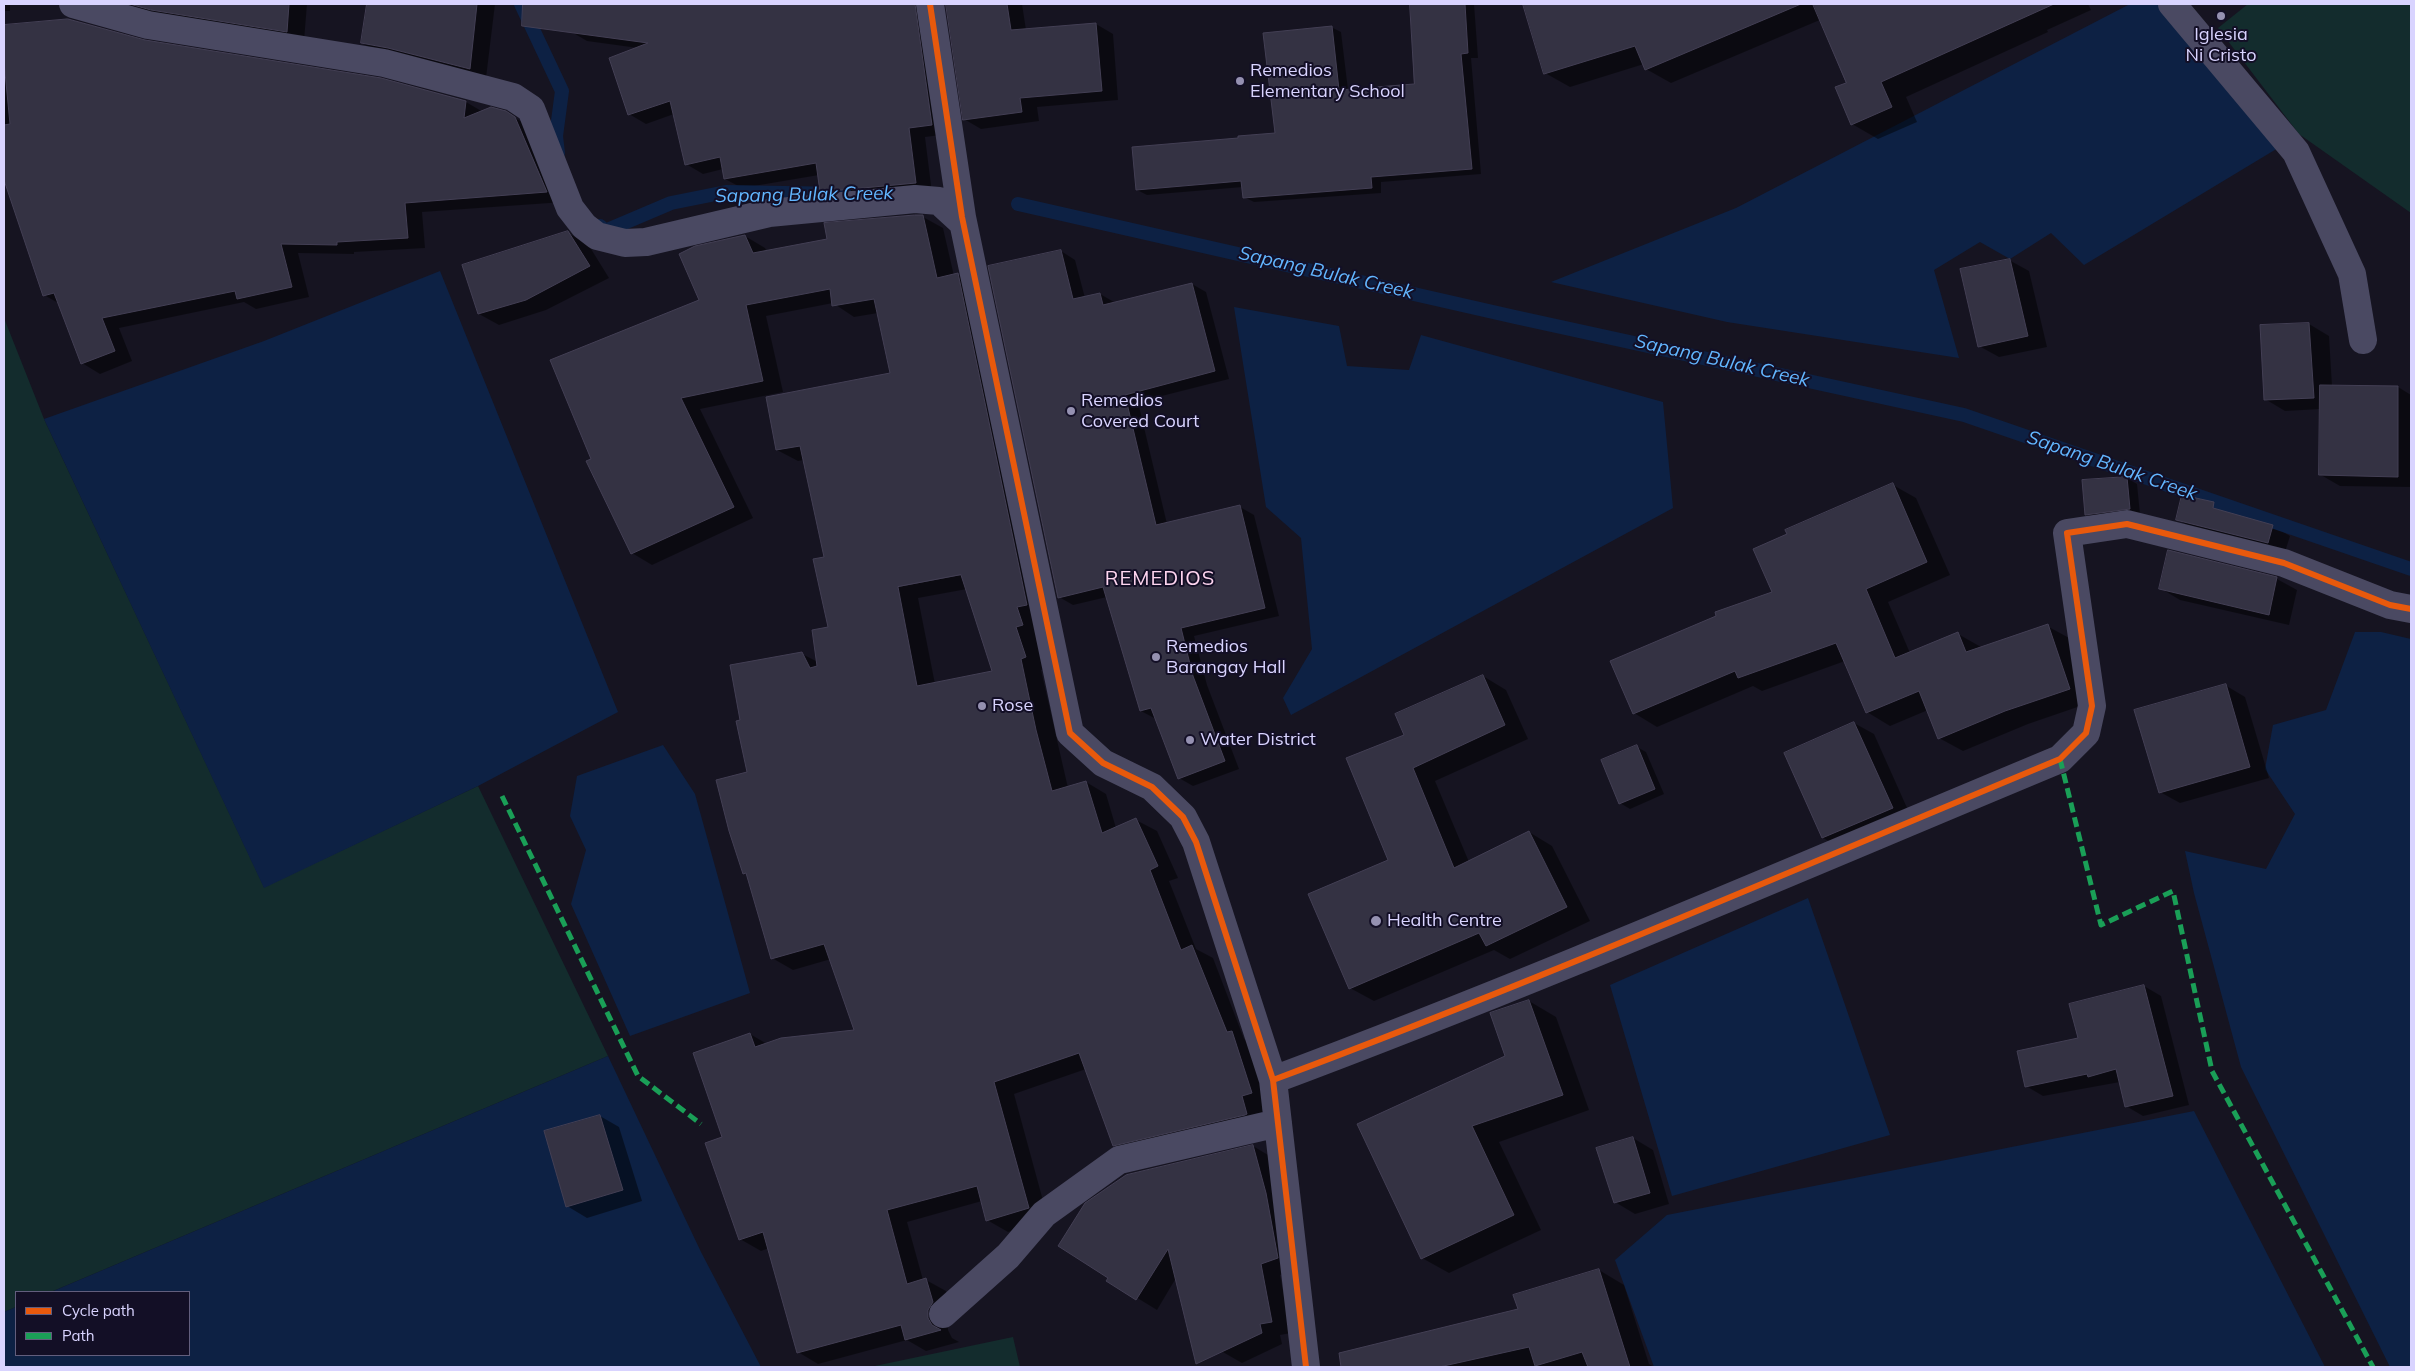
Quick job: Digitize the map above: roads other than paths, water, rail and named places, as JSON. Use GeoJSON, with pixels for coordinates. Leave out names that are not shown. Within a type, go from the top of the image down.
{"type":"FeatureCollection","features":[{"type":"Feature","properties":{"kind":"street"},"geometry":{"type":"LineString","coordinates":[[73,4],[148,25],[384,63],[514,97],[531,110],[570,208],[584,226],[597,236],[625,243],[646,242],[769,212],[916,199],[939,201],[963,223]]}},
{"type":"Feature","properties":{"kind":"street"},"geometry":{"type":"LineString","coordinates":[[930,4],[963,223],[1070,733],[1103,763],[1152,787],[1183,817],[1196,842],[1273,1080],[1306,1367]]}},
{"type":"Feature","properties":{"kind":"street"},"geometry":{"type":"LineString","coordinates":[[2172,4],[2296,152],[2352,274],[2363,340]]}},
{"type":"Feature","properties":{"kind":"street"},"geometry":{"type":"LineString","coordinates":[[1273,1080],[1385,1038],[1628,941],[2060,759],[2086,733],[2092,706],[2067,533],[2127,524],[2284,563],[2390,604],[2411,609]]}},
{"type":"Feature","properties":{"kind":"street"},"geometry":{"type":"LineString","coordinates":[[944,1314],[1008,1256],[1044,1214],[1119,1160],[1278,1123]]}},
{"type":"Feature","properties":{"kind":"water"},"geometry":{"type":"Polygon","coordinates":[[[2130,4],[2160,4],[2278,148],[2084,265],[2051,233],[2010,259],[1980,242],[1934,270],[1959,358],[1727,322],[1551,282],[1736,208],[2130,4]]]}},
{"type":"Feature","properties":{"kind":"water"},"geometry":{"type":"Polygon","coordinates":[[[440,271],[618,712],[478,786],[264,888],[44,419],[264,341],[440,271]]]}},
{"type":"Feature","properties":{"kind":"water"},"geometry":{"type":"Polygon","coordinates":[[[1234,307],[1339,326],[1347,366],[1409,370],[1421,335],[1663,402],[1673,508],[1291,715],[1283,698],[1312,649],[1301,538],[1266,507],[1234,307]]]}},
{"type":"Feature","properties":{"kind":"water"},"geometry":{"type":"Polygon","coordinates":[[[2355,632],[2381,632],[2411,639],[2411,1367],[2390,1367],[2241,1067],[2194,893],[2185,851],[2266,869],[2295,814],[2265,769],[2273,725],[2326,710],[2355,632]]]}},
{"type":"Feature","properties":{"kind":"water"},"geometry":{"type":"Polygon","coordinates":[[[663,745],[695,794],[750,993],[630,1036],[571,904],[586,850],[570,816],[577,776],[663,745]]]}},
{"type":"Feature","properties":{"kind":"water"},"geometry":{"type":"Polygon","coordinates":[[[1808,898],[1890,1135],[1672,1196],[1610,985],[1808,898]]]}},
{"type":"Feature","properties":{"kind":"water"},"geometry":{"type":"Polygon","coordinates":[[[608,1056],[701,1252],[761,1367],[4,1367],[4,1312],[15,1307],[15,1356],[190,1356],[190,1291],[53,1291],[608,1056]]]}},
{"type":"Feature","properties":{"kind":"water"},"geometry":{"type":"Polygon","coordinates":[[[2194,1111],[2325,1367],[1654,1367],[1615,1260],[1667,1215],[2194,1111]]]}},
{"type":"Feature","properties":{"kind":"waterway","name":"Sapang Bulak Creek"},"geometry":{"type":"LineString","coordinates":[[521,4],[562,91],[556,136],[558,153]]}},
{"type":"Feature","properties":{"kind":"waterway","name":"Sapang Bulak Creek"},"geometry":{"type":"LineString","coordinates":[[600,226],[605,231],[671,203],[726,192],[845,194]]}},
{"type":"Feature","properties":{"kind":"waterway","name":"Sapang Bulak Creek"},"geometry":{"type":"LineString","coordinates":[[1018,204],[1515,317],[1964,415],[2411,569]]}},
{"type":"Feature","properties":{"kind":"place","name":"Iglesia Ni Cristo"},"geometry":{"type":"Point","coordinates":[2221,16]}},
{"type":"Feature","properties":{"kind":"place","name":"Remedios Elementary School"},"geometry":{"type":"Point","coordinates":[1240,81]}},
{"type":"Feature","properties":{"kind":"place","name":"Remedios Covered Court"},"geometry":{"type":"Point","coordinates":[1071,411]}},
{"type":"Feature","properties":{"kind":"place","name":"Remedios Barangay Hall"},"geometry":{"type":"Point","coordinates":[1156,657]}},
{"type":"Feature","properties":{"kind":"place","name":"Rose"},"geometry":{"type":"Point","coordinates":[982,706]}},
{"type":"Feature","properties":{"kind":"place","name":"Water District"},"geometry":{"type":"Point","coordinates":[1190,740]}},
{"type":"Feature","properties":{"kind":"place","name":"Health Centre"},"geometry":{"type":"Point","coordinates":[1376,921]}},
{"type":"Feature","properties":{"kind":"district","name":"REMEDIOS"},"geometry":{"type":"Point","coordinates":[1160,579]}}]}
